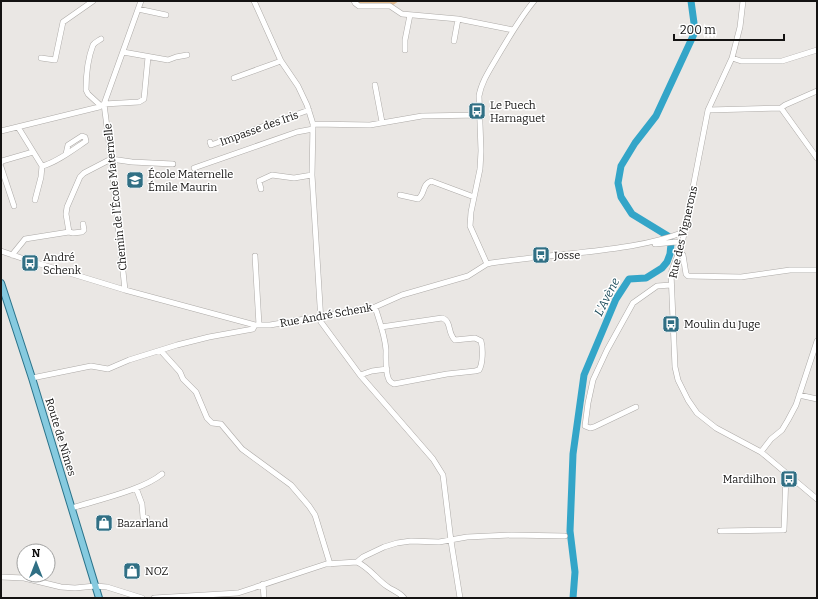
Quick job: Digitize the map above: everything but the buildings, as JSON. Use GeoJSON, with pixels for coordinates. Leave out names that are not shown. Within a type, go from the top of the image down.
{"type":"FeatureCollection","features":[{"type":"Feature","properties":{"kind":"main road","name":"Route de Nîmes"},"geometry":{"type":"LineString","coordinates":[[1,283],[32,378],[99,598]]}},
{"type":"Feature","properties":{"kind":"street"},"geometry":{"type":"LineString","coordinates":[[41,58],[55,60],[63,22],[92,1]]}},
{"type":"Feature","properties":{"kind":"street"},"geometry":{"type":"LineString","coordinates":[[102,105],[141,1]]}},
{"type":"Feature","properties":{"kind":"street"},"geometry":{"type":"LineString","coordinates":[[254,1],[281,61],[298,86],[309,110],[313,126],[312,175],[319,265],[321,322],[360,375],[432,459],[443,475],[460,598]]}},
{"type":"Feature","properties":{"kind":"street"},"geometry":{"type":"LineString","coordinates":[[354,1],[359,6],[390,6],[402,14],[458,19],[513,30]]}},
{"type":"Feature","properties":{"kind":"street"},"geometry":{"type":"LineString","coordinates":[[487,264],[470,226],[471,212],[480,169],[480,89],[513,30],[534,1]]}},
{"type":"Feature","properties":{"kind":"street","name":"Rue des Vignerons"},"geometry":{"type":"LineString","coordinates":[[743,1],[740,27],[732,58],[708,110],[682,244],[671,273],[675,367],[692,408],[716,428],[761,452],[817,499]]}},
{"type":"Feature","properties":{"kind":"street"},"geometry":{"type":"LineString","coordinates":[[138,9],[166,15]]}},
{"type":"Feature","properties":{"kind":"street"},"geometry":{"type":"LineString","coordinates":[[405,50],[405,40],[410,15]]}},
{"type":"Feature","properties":{"kind":"street"},"geometry":{"type":"LineString","coordinates":[[454,41],[458,19]]}},
{"type":"Feature","properties":{"kind":"street"},"geometry":{"type":"LineString","coordinates":[[101,39],[93,45],[88,65],[86,90],[88,94],[102,105]]}},
{"type":"Feature","properties":{"kind":"street"},"geometry":{"type":"LineString","coordinates":[[732,58],[741,61],[782,60],[817,50]]}},
{"type":"Feature","properties":{"kind":"street"},"geometry":{"type":"LineString","coordinates":[[123,52],[168,60],[187,55]]}},
{"type":"Feature","properties":{"kind":"street"},"geometry":{"type":"LineString","coordinates":[[1,131],[98,108],[102,105],[139,102],[144,99],[148,57]]}},
{"type":"Feature","properties":{"kind":"street"},"geometry":{"type":"LineString","coordinates":[[234,78],[281,61]]}},
{"type":"Feature","properties":{"kind":"street"},"geometry":{"type":"LineString","coordinates":[[375,85],[382,122]]}},
{"type":"Feature","properties":{"kind":"street"},"geometry":{"type":"LineString","coordinates":[[708,110],[781,108],[817,90]]}},
{"type":"Feature","properties":{"kind":"street","name":"Chemin de l'École Maternelle"},"geometry":{"type":"LineString","coordinates":[[102,105],[111,159],[125,290]]}},
{"type":"Feature","properties":{"kind":"street"},"geometry":{"type":"LineString","coordinates":[[781,108],[817,158]]}},
{"type":"Feature","properties":{"kind":"street","name":"Impasse des Iris"},"geometry":{"type":"LineString","coordinates":[[210,142],[211,145],[309,110]]}},
{"type":"Feature","properties":{"kind":"street"},"geometry":{"type":"LineString","coordinates":[[194,168],[208,165],[313,126],[370,125],[422,116],[480,115]]}},
{"type":"Feature","properties":{"kind":"street"},"geometry":{"type":"LineString","coordinates":[[18,127],[42,166],[41,177],[35,200]]}},
{"type":"Feature","properties":{"kind":"street"},"geometry":{"type":"LineString","coordinates":[[1,163],[2,161],[34,152]]}},
{"type":"Feature","properties":{"kind":"street"},"geometry":{"type":"LineString","coordinates":[[42,166],[47,165],[66,154]]}},
{"type":"Feature","properties":{"kind":"street"},"geometry":{"type":"LineString","coordinates":[[69,232],[66,214],[67,207],[81,175],[111,159],[132,162],[173,164]]}},
{"type":"Feature","properties":{"kind":"street"},"geometry":{"type":"LineString","coordinates":[[1,167],[14,206]]}},
{"type":"Feature","properties":{"kind":"street"},"geometry":{"type":"LineString","coordinates":[[261,189],[259,181],[272,175],[294,178],[312,175]]}},
{"type":"Feature","properties":{"kind":"street"},"geometry":{"type":"LineString","coordinates":[[400,195],[418,199],[421,198],[426,185],[431,181],[474,197]]}},
{"type":"Feature","properties":{"kind":"street"},"geometry":{"type":"LineString","coordinates":[[12,255],[25,239],[69,232],[83,232],[83,224]]}},
{"type":"Feature","properties":{"kind":"street","name":"Rue André Schenk"},"geometry":{"type":"LineString","coordinates":[[664,241],[684,232]]}},
{"type":"Feature","properties":{"kind":"street","name":"Rue André Schenk"},"geometry":{"type":"LineString","coordinates":[[1,251],[125,290],[257,325],[270,325],[375,307],[402,295],[468,276],[487,264],[664,241],[682,244]]}},
{"type":"Feature","properties":{"kind":"street"},"geometry":{"type":"LineString","coordinates":[[679,252],[683,255],[686,274],[688,276],[741,277],[790,270],[817,270]]}},
{"type":"Feature","properties":{"kind":"street","name":"Rue André Schenk"},"geometry":{"type":"LineString","coordinates":[[1,255],[12,255]]}},
{"type":"Feature","properties":{"kind":"street"},"geometry":{"type":"LineString","coordinates":[[32,378],[91,366],[108,368],[161,350],[209,337],[253,329],[257,325],[255,256]]}},
{"type":"Feature","properties":{"kind":"street"},"geometry":{"type":"LineString","coordinates":[[636,407],[594,427],[590,428],[585,426],[593,380],[607,350],[633,303],[657,286],[671,285]]}},
{"type":"Feature","properties":{"kind":"street"},"geometry":{"type":"LineString","coordinates":[[375,307],[386,350],[385,355],[389,381],[394,384],[479,370],[481,367],[481,341],[475,338],[455,340],[452,337],[448,321],[442,318],[381,327]]}},
{"type":"Feature","properties":{"kind":"street"},"geometry":{"type":"LineString","coordinates":[[761,452],[771,439],[782,430],[788,420],[799,395],[817,341]]}},
{"type":"Feature","properties":{"kind":"street"},"geometry":{"type":"LineString","coordinates":[[161,350],[180,372],[183,379],[196,392],[208,418],[212,423],[221,424],[242,449],[291,485],[309,506],[315,515],[330,564]]}},
{"type":"Feature","properties":{"kind":"street"},"geometry":{"type":"LineString","coordinates":[[360,375],[372,371],[387,369]]}},
{"type":"Feature","properties":{"kind":"street"},"geometry":{"type":"LineString","coordinates":[[799,395],[817,399]]}},
{"type":"Feature","properties":{"kind":"street"},"geometry":{"type":"LineString","coordinates":[[72,508],[136,488],[156,479],[162,474]]}},
{"type":"Feature","properties":{"kind":"street"},"geometry":{"type":"LineString","coordinates":[[720,531],[784,530],[786,474]]}},
{"type":"Feature","properties":{"kind":"street"},"geometry":{"type":"LineString","coordinates":[[136,488],[142,504],[142,517],[147,518]]}},
{"type":"Feature","properties":{"kind":"street"},"geometry":{"type":"LineString","coordinates":[[154,598],[238,593],[330,564],[357,562],[363,557],[384,547],[397,543],[451,541],[467,537],[511,534],[565,536]]}},
{"type":"Feature","properties":{"kind":"street"},"geometry":{"type":"LineString","coordinates":[[357,562],[371,571],[388,587],[404,598]]}},
{"type":"Feature","properties":{"kind":"street"},"geometry":{"type":"LineString","coordinates":[[1,577],[24,578],[55,586],[75,588],[96,586],[142,598]]}},
{"type":"Feature","properties":{"kind":"street"},"geometry":{"type":"LineString","coordinates":[[263,584],[264,598]]}},
{"type":"Feature","properties":{"kind":"shaded area"},"geometry":{"type":"Polygon","coordinates":[[[356,1],[399,1],[393,5],[361,5],[356,1]]]}},
{"type":"Feature","properties":{"kind":"waterway","name":"L'Avène"},"geometry":{"type":"LineString","coordinates":[[573,598],[575,572],[570,531],[573,454],[584,375],[616,299],[629,279],[646,278],[662,268],[667,262],[670,254],[671,244],[668,236],[632,214],[621,197],[618,183],[621,166],[635,143],[656,116],[694,34],[691,1]]}},
{"type":"Feature","properties":{"kind":"place","name":"Le Puech Harnaguet"},"geometry":{"type":"Point","coordinates":[477,111]}},
{"type":"Feature","properties":{"kind":"place","name":"École Maternelle Émile Maurin"},"geometry":{"type":"Point","coordinates":[135,180]}},
{"type":"Feature","properties":{"kind":"place","name":"Josse"},"geometry":{"type":"Point","coordinates":[541,255]}},
{"type":"Feature","properties":{"kind":"place","name":"André Schenk"},"geometry":{"type":"Point","coordinates":[30,263]}},
{"type":"Feature","properties":{"kind":"place","name":"Moulin du Juge"},"geometry":{"type":"Point","coordinates":[671,324]}},
{"type":"Feature","properties":{"kind":"place","name":"Mardilhon"},"geometry":{"type":"Point","coordinates":[789,479]}},
{"type":"Feature","properties":{"kind":"place","name":"Bazarland"},"geometry":{"type":"Point","coordinates":[104,523]}},
{"type":"Feature","properties":{"kind":"place","name":"NOZ"},"geometry":{"type":"Point","coordinates":[132,571]}}]}
